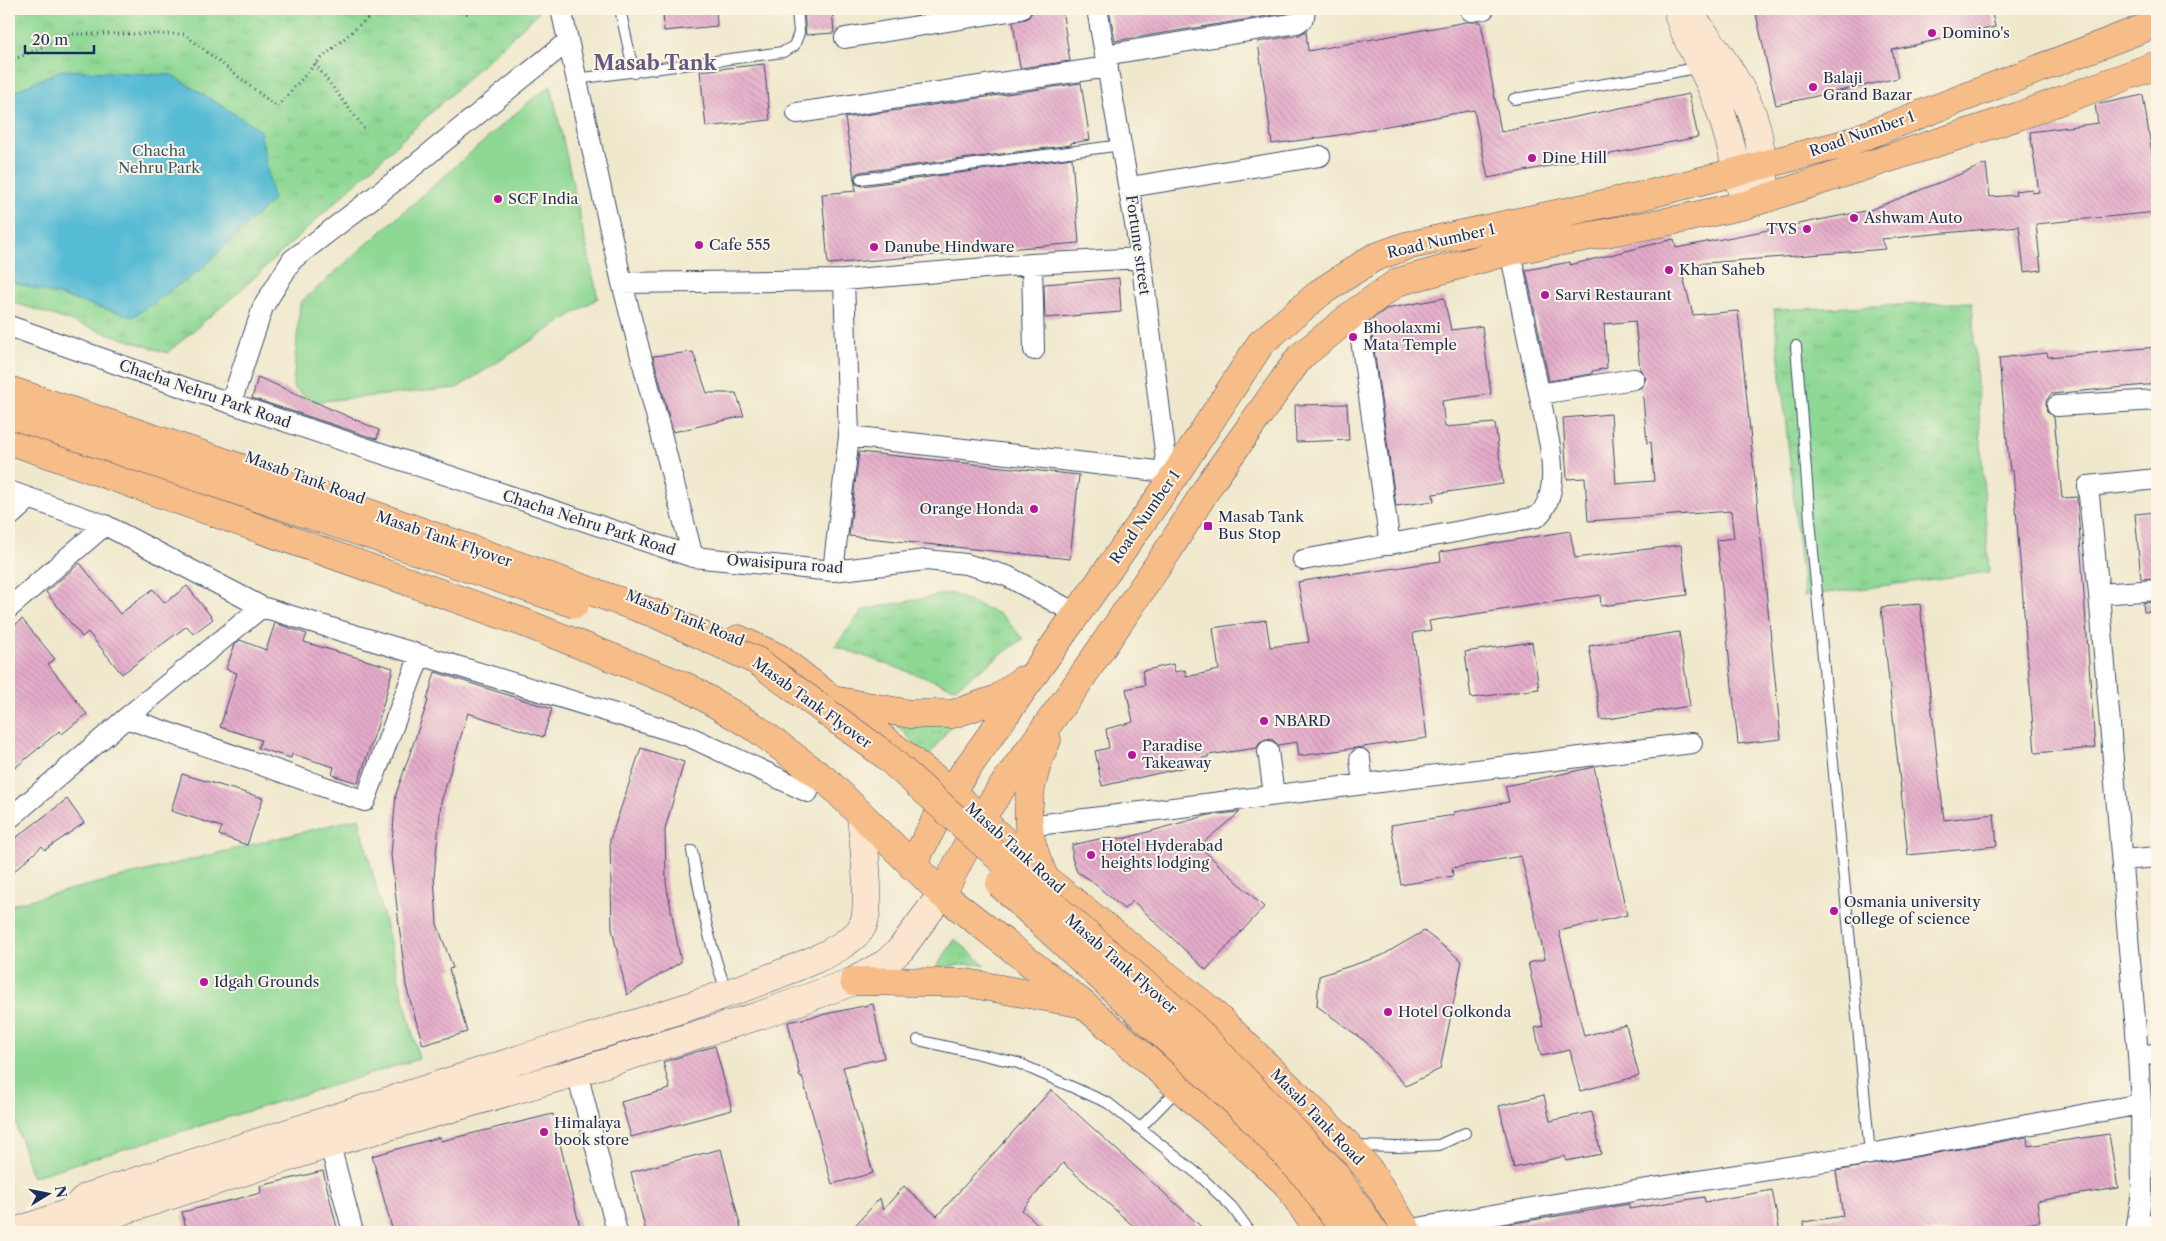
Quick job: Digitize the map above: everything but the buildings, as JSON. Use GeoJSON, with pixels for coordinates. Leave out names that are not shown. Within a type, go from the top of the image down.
{"type":"FeatureCollection","features":[{"type":"Feature","properties":{"kind":"main road"},"geometry":{"type":"LineString","coordinates":[[1676,9],[1686,37],[1710,84],[1726,126],[1749,168],[1756,202]]}},
{"type":"Feature","properties":{"kind":"main road"},"geometry":{"type":"LineString","coordinates":[[1685,9],[1698,24],[1740,90],[1755,124],[1749,168]]}},
{"type":"Feature","properties":{"kind":"main road","name":"Road Number 1"},"geometry":{"type":"LineString","coordinates":[[912,866],[951,791],[1077,614],[1261,343],[1321,292],[1373,258],[1406,246],[1650,194],[1844,144],[2157,23]]}},
{"type":"Feature","properties":{"kind":"main road","name":"Road Number 1"},"geometry":{"type":"LineString","coordinates":[[942,894],[981,818],[1073,690],[1169,549],[1211,482],[1300,358],[1357,311],[1398,282],[1510,251],[1681,219],[1756,202],[2019,116],[2157,65]]}},
{"type":"Feature","properties":{"kind":"main road","name":"Masab Tank Road"},"geometry":{"type":"LineString","coordinates":[[9,378],[182,434],[550,565],[705,623],[779,658],[836,700],[951,791],[1043,877],[1210,1010],[1349,1146],[1369,1170],[1407,1231]]}},
{"type":"Feature","properties":{"kind":"main road","name":"Masab Tank Flyover"},"geometry":{"type":"LineString","coordinates":[[9,390],[236,467],[656,614],[757,661],[885,755],[1035,890],[1189,1022],[1335,1174],[1374,1232]]}},
{"type":"Feature","properties":{"kind":"main road","name":"Masab Tank Flyover"},"geometry":{"type":"LineString","coordinates":[[9,414],[592,610],[679,642],[743,675],[799,712],[882,775],[1232,1098],[1310,1180],[1345,1232]]}},
{"type":"Feature","properties":{"kind":"main road"},"geometry":{"type":"LineString","coordinates":[[9,440],[525,623],[690,688],[757,729],[828,782],[942,894],[1083,1004],[1286,1184],[1320,1232]]}},
{"type":"Feature","properties":{"kind":"main road"},"geometry":{"type":"LineString","coordinates":[[257,527],[275,468]]}},
{"type":"Feature","properties":{"kind":"main road"},"geometry":{"type":"LineString","coordinates":[[836,700],[910,714],[953,714],[997,699],[1039,667]]}},
{"type":"Feature","properties":{"kind":"main road"},"geometry":{"type":"LineString","coordinates":[[1043,877],[1028,826],[1030,793],[1040,755],[1073,690]]}},
{"type":"Feature","properties":{"kind":"main road"},"geometry":{"type":"LineString","coordinates":[[327,1132],[727,992],[818,958],[854,937],[862,927],[867,888],[861,815]]}},
{"type":"Feature","properties":{"kind":"main road"},"geometry":{"type":"LineString","coordinates":[[15,1232],[69,1213],[87,1197],[327,1132],[577,1072],[761,1015],[854,981],[886,963],[901,949],[942,894]]}},
{"type":"Feature","properties":{"kind":"main road"},"geometry":{"type":"LineString","coordinates":[[1114,1031],[1160,970]]}},
{"type":"Feature","properties":{"kind":"main road"},"geometry":{"type":"LineString","coordinates":[[854,981],[967,983],[1083,1004]]}},
{"type":"Feature","properties":{"kind":"main road"},"geometry":{"type":"LineString","coordinates":[[1157,1068],[1210,1010]]}},
{"type":"Feature","properties":{"kind":"street","name":"Chacha Nehru Park Road"},"geometry":{"type":"LineString","coordinates":[[560,9],[622,283],[692,557]]}},
{"type":"Feature","properties":{"kind":"street"},"geometry":{"type":"LineString","coordinates":[[845,38],[1021,9]]}},
{"type":"Feature","properties":{"kind":"street","name":"Fortune street"},"geometry":{"type":"LineString","coordinates":[[1097,9],[1130,187],[1141,258],[1168,478]]}},
{"type":"Feature","properties":{"kind":"street"},"geometry":{"type":"LineString","coordinates":[[797,113],[1107,61],[1297,23],[1303,19],[1304,9]]}},
{"type":"Feature","properties":{"kind":"street"},"geometry":{"type":"LineString","coordinates":[[231,403],[263,308],[292,260],[404,174],[568,41]]}},
{"type":"Feature","properties":{"kind":"street"},"geometry":{"type":"LineString","coordinates":[[1130,187],[1320,156]]}},
{"type":"Feature","properties":{"kind":"street"},"geometry":{"type":"LineString","coordinates":[[1303,560],[1537,517],[1544,511],[1553,475],[1540,394],[1510,251]]}},
{"type":"Feature","properties":{"kind":"street"},"geometry":{"type":"LineString","coordinates":[[622,283],[844,280],[1032,264],[1141,258]]}},
{"type":"Feature","properties":{"kind":"street"},"geometry":{"type":"LineString","coordinates":[[1032,264],[1034,350]]}},
{"type":"Feature","properties":{"kind":"street"},"geometry":{"type":"LineString","coordinates":[[833,571],[849,436],[844,280]]}},
{"type":"Feature","properties":{"kind":"street"},"geometry":{"type":"LineString","coordinates":[[1357,311],[1390,545]]}},
{"type":"Feature","properties":{"kind":"street","name":"Chacha Nehru Park Road"},"geometry":{"type":"LineString","coordinates":[[9,326],[231,403],[692,557]]}},
{"type":"Feature","properties":{"kind":"street"},"geometry":{"type":"LineString","coordinates":[[1540,394],[1634,379]]}},
{"type":"Feature","properties":{"kind":"street"},"geometry":{"type":"LineString","coordinates":[[2057,406],[2157,400]]}},
{"type":"Feature","properties":{"kind":"street"},"geometry":{"type":"LineString","coordinates":[[849,436],[1168,478]]}},
{"type":"Feature","properties":{"kind":"street"},"geometry":{"type":"LineString","coordinates":[[2157,479],[2088,486],[2122,860],[2148,1055],[2147,1114],[2142,1192],[2137,1229],[2157,1224]]}},
{"type":"Feature","properties":{"kind":"street"},"geometry":{"type":"LineString","coordinates":[[9,491],[29,500],[105,525],[262,607],[688,736],[808,792]]}},
{"type":"Feature","properties":{"kind":"street"},"geometry":{"type":"LineString","coordinates":[[9,516],[29,500]]}},
{"type":"Feature","properties":{"kind":"street"},"geometry":{"type":"LineString","coordinates":[[9,608],[105,525]]}},
{"type":"Feature","properties":{"kind":"street","name":"Owaisipura road"},"geometry":{"type":"LineString","coordinates":[[692,557],[833,571],[926,560],[966,564],[1007,576],[1077,614]]}},
{"type":"Feature","properties":{"kind":"street"},"geometry":{"type":"LineString","coordinates":[[2099,594],[2157,590]]}},
{"type":"Feature","properties":{"kind":"street"},"geometry":{"type":"LineString","coordinates":[[9,820],[126,718],[262,607]]}},
{"type":"Feature","properties":{"kind":"street"},"geometry":{"type":"LineString","coordinates":[[126,718],[365,801],[420,655]]}},
{"type":"Feature","properties":{"kind":"street"},"geometry":{"type":"LineString","coordinates":[[1028,826],[1692,743]]}},
{"type":"Feature","properties":{"kind":"street"},"geometry":{"type":"LineString","coordinates":[[1268,751],[1274,795]]}},
{"type":"Feature","properties":{"kind":"street"},"geometry":{"type":"LineString","coordinates":[[1360,759],[1363,784]]}},
{"type":"Feature","properties":{"kind":"street"},"geometry":{"type":"LineString","coordinates":[[2122,860],[2157,857]]}},
{"type":"Feature","properties":{"kind":"street"},"geometry":{"type":"LineString","coordinates":[[577,1072],[616,1232]]}},
{"type":"Feature","properties":{"kind":"street"},"geometry":{"type":"LineString","coordinates":[[1407,1231],[1590,1198],[1870,1154],[2147,1114]]}},
{"type":"Feature","properties":{"kind":"street"},"geometry":{"type":"LineString","coordinates":[[327,1132],[353,1232]]}},
{"type":"Feature","properties":{"kind":"lane"},"geometry":{"type":"LineString","coordinates":[[620,9],[634,73]]}},
{"type":"Feature","properties":{"kind":"lane"},"geometry":{"type":"LineString","coordinates":[[576,79],[634,73],[783,52],[794,46],[799,33],[797,9]]}},
{"type":"Feature","properties":{"kind":"lane"},"geometry":{"type":"LineString","coordinates":[[1514,99],[1655,76],[1701,66]]}},
{"type":"Feature","properties":{"kind":"lane"},"geometry":{"type":"LineString","coordinates":[[861,179],[1122,145]]}},
{"type":"Feature","properties":{"kind":"lane"},"geometry":{"type":"LineString","coordinates":[[1796,346],[1810,530],[1870,1154]]}},
{"type":"Feature","properties":{"kind":"lane"},"geometry":{"type":"LineString","coordinates":[[692,851],[709,937],[718,970],[727,992]]}},
{"type":"Feature","properties":{"kind":"lane"},"geometry":{"type":"LineString","coordinates":[[918,1040],[1018,1063],[1108,1103],[1200,1176],[1232,1207],[1246,1226],[1247,1232]]}},
{"type":"Feature","properties":{"kind":"lane"},"geometry":{"type":"LineString","coordinates":[[1140,1128],[1179,1088]]}},
{"type":"Feature","properties":{"kind":"lane"},"geometry":{"type":"LineString","coordinates":[[1349,1146],[1399,1147],[1439,1145],[1465,1133]]}},
{"type":"Feature","properties":{"kind":"path"},"geometry":{"type":"LineString","coordinates":[[9,62],[71,34],[184,34],[277,107],[315,64],[378,9]]}},
{"type":"Feature","properties":{"kind":"path"},"geometry":{"type":"LineString","coordinates":[[447,9],[468,14]]}},
{"type":"Feature","properties":{"kind":"path"},"geometry":{"type":"LineString","coordinates":[[315,64],[364,128]]}},
{"type":"Feature","properties":{"kind":"green space","name":"Chacha Nehru Park"},"geometry":{"type":"Polygon","coordinates":[[[9,9],[537,9],[538,13],[240,291],[167,353],[9,301],[9,9]]]}},
{"type":"Feature","properties":{"kind":"green space","name":"SCF India"},"geometry":{"type":"Polygon","coordinates":[[[551,86],[598,298],[457,388],[312,402],[293,387],[300,303],[532,99],[551,86]]]}},
{"type":"Feature","properties":{"kind":"green space"},"geometry":{"type":"Polygon","coordinates":[[[1972,302],[1989,572],[1804,596],[1774,310],[1972,302]]]}},
{"type":"Feature","properties":{"kind":"green space"},"geometry":{"type":"Polygon","coordinates":[[[950,593],[1002,615],[1023,639],[955,688],[835,646],[863,610],[950,593]]]}},
{"type":"Feature","properties":{"kind":"green space"},"geometry":{"type":"Polygon","coordinates":[[[893,722],[953,723],[928,757],[893,722]]]}},
{"type":"Feature","properties":{"kind":"green space","name":"Idgah Grounds"},"geometry":{"type":"Polygon","coordinates":[[[359,818],[419,1059],[32,1177],[9,1100],[9,905],[359,818]]]}},
{"type":"Feature","properties":{"kind":"green space"},"geometry":{"type":"Polygon","coordinates":[[[955,939],[985,965],[969,964],[936,968],[955,939]]]}},
{"type":"Feature","properties":{"kind":"water"},"geometry":{"type":"Polygon","coordinates":[[[61,70],[172,75],[260,130],[273,200],[200,270],[133,317],[9,281],[9,94],[61,70]]]}},
{"type":"Feature","properties":{"kind":"place","name":"Domino's"},"geometry":{"type":"Point","coordinates":[1932,33]}},
{"type":"Feature","properties":{"kind":"place","name":"Balaji Grand Bazar"},"geometry":{"type":"Point","coordinates":[1813,87]}},
{"type":"Feature","properties":{"kind":"place","name":"Dine Hill"},"geometry":{"type":"Point","coordinates":[1532,158]}},
{"type":"Feature","properties":{"kind":"place","name":"SCF India"},"geometry":{"type":"Point","coordinates":[498,199]}},
{"type":"Feature","properties":{"kind":"place","name":"Ashwam Auto"},"geometry":{"type":"Point","coordinates":[1854,218]}},
{"type":"Feature","properties":{"kind":"place","name":"TVS"},"geometry":{"type":"Point","coordinates":[1807,229]}},
{"type":"Feature","properties":{"kind":"place","name":"Cafe 555"},"geometry":{"type":"Point","coordinates":[699,245]}},
{"type":"Feature","properties":{"kind":"place","name":"Danube Hindware"},"geometry":{"type":"Point","coordinates":[874,247]}},
{"type":"Feature","properties":{"kind":"place","name":"Khan Saheb"},"geometry":{"type":"Point","coordinates":[1669,270]}},
{"type":"Feature","properties":{"kind":"place","name":"Sarvi Restaurant"},"geometry":{"type":"Point","coordinates":[1545,295]}},
{"type":"Feature","properties":{"kind":"place","name":"Bhoolaxmi Mata Temple"},"geometry":{"type":"Point","coordinates":[1353,337]}},
{"type":"Feature","properties":{"kind":"place","name":"Orange Honda"},"geometry":{"type":"Point","coordinates":[1034,509]}},
{"type":"Feature","properties":{"kind":"place","name":"Masab Tank Bus Stop"},"geometry":{"type":"Point","coordinates":[1208,526]}},
{"type":"Feature","properties":{"kind":"place","name":"NBARD"},"geometry":{"type":"Point","coordinates":[1264,721]}},
{"type":"Feature","properties":{"kind":"place","name":"Paradise Takeaway"},"geometry":{"type":"Point","coordinates":[1132,755]}},
{"type":"Feature","properties":{"kind":"place","name":"Hotel Hyderabad heights lodging"},"geometry":{"type":"Point","coordinates":[1091,855]}},
{"type":"Feature","properties":{"kind":"place","name":"Osmania university college of science"},"geometry":{"type":"Point","coordinates":[1834,911]}},
{"type":"Feature","properties":{"kind":"place","name":"Idgah Grounds"},"geometry":{"type":"Point","coordinates":[204,982]}},
{"type":"Feature","properties":{"kind":"place","name":"Hotel Golkonda"},"geometry":{"type":"Point","coordinates":[1388,1012]}},
{"type":"Feature","properties":{"kind":"place","name":"Himalaya book store"},"geometry":{"type":"Point","coordinates":[544,1132]}},
{"type":"Feature","properties":{"kind":"district","name":"Masab Tank"},"geometry":{"type":"Point","coordinates":[655,63]}}]}
